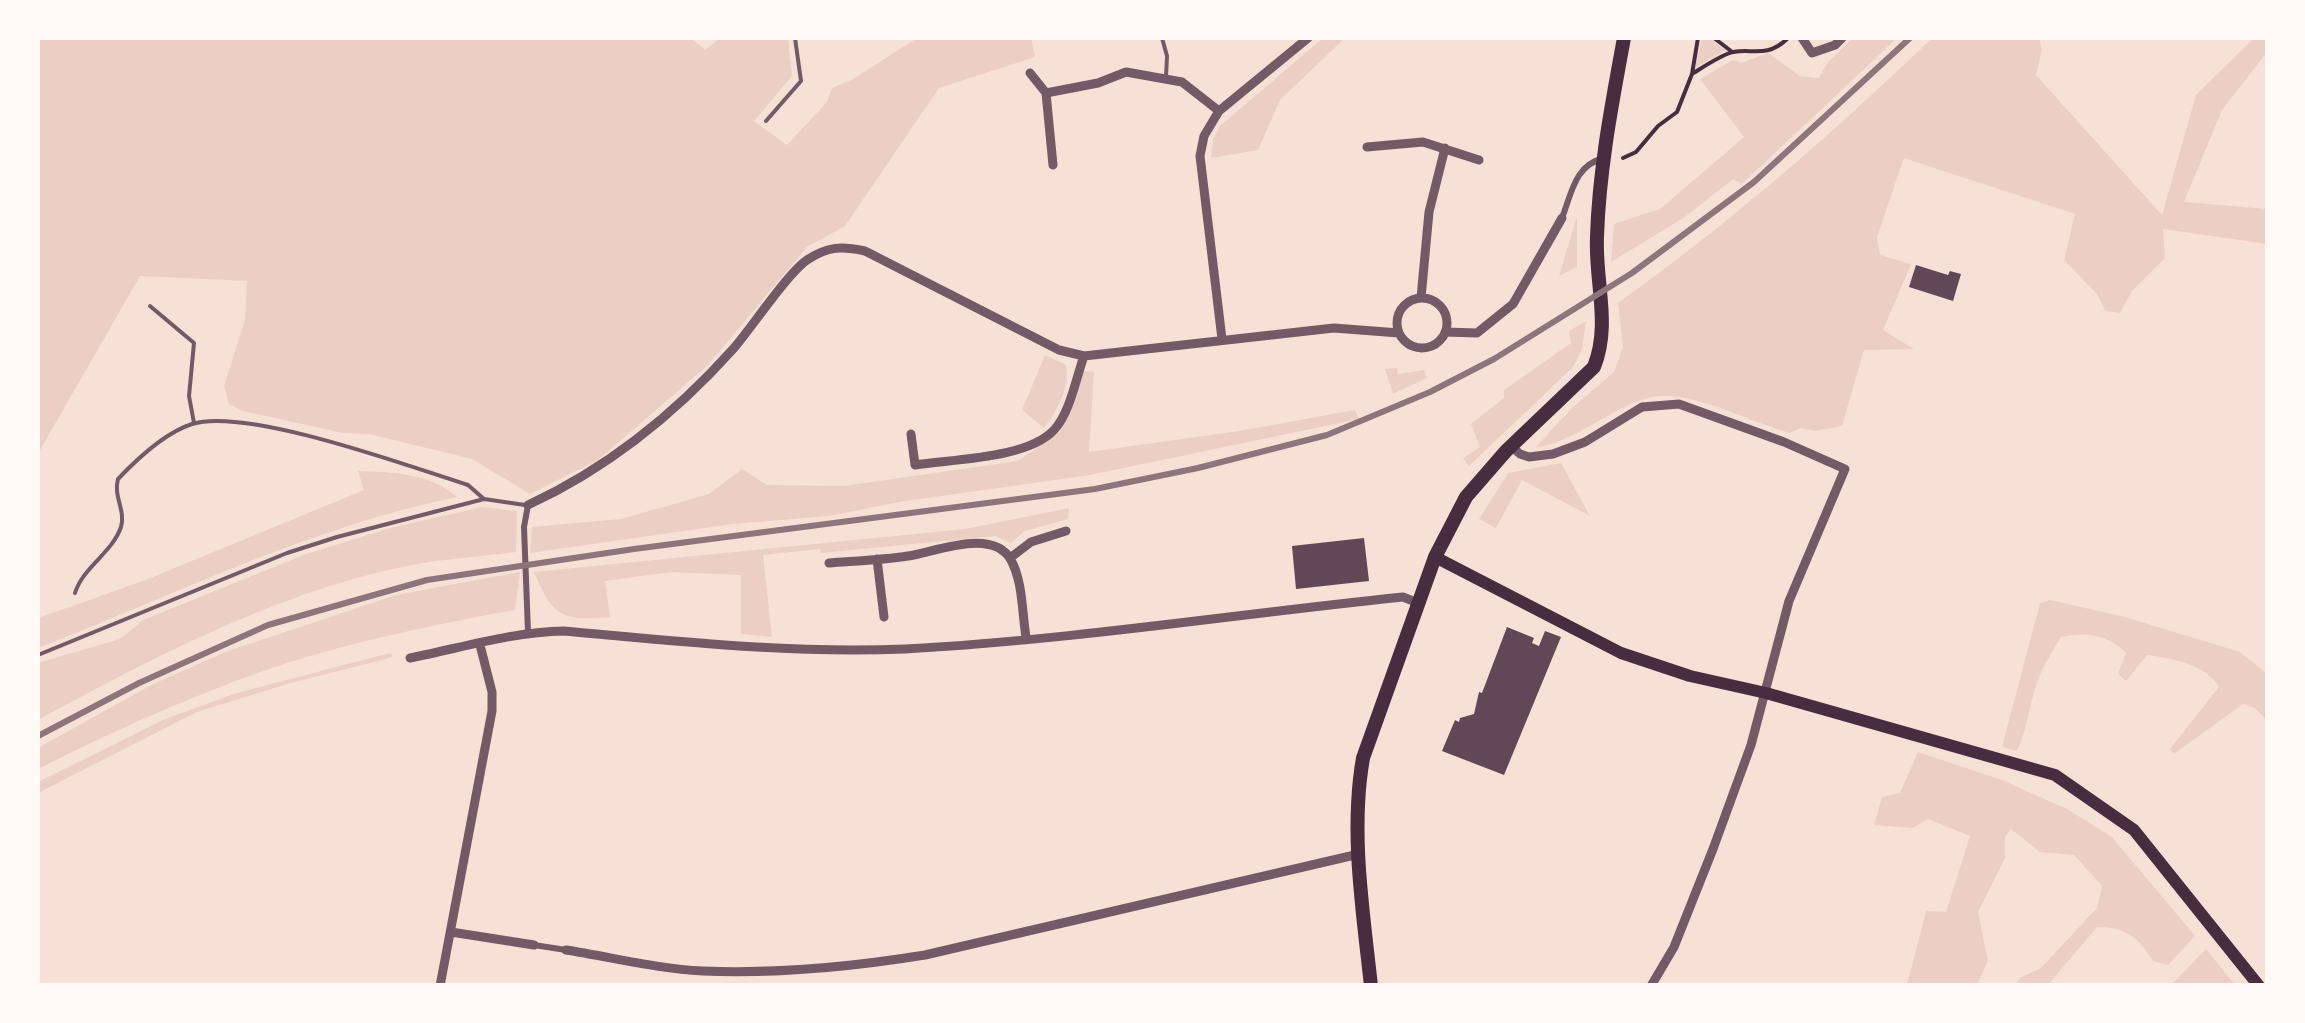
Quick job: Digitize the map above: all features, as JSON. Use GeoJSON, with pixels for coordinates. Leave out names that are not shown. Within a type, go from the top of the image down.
{"type":"FeatureCollection","features":[{"type":"Feature","properties":{"kind":"main road"},"geometry":{"type":"LineString","coordinates":[[1371,986],[1359,854],[1358,786],[1363,758],[1435,557],[1466,497],[1511,446],[1594,367],[1600,352],[1604,315],[1597,243],[1605,158],[1624,38]]}},
{"type":"Feature","properties":{"kind":"main road"},"geometry":{"type":"LineString","coordinates":[[1435,557],[1621,653],[1690,676],[1766,693],[2054,775],[2134,830],[2259,986]]}},
{"type":"Feature","properties":{"kind":"street"},"geometry":{"type":"LineString","coordinates":[[1222,340],[1200,156],[1204,136],[1219,111],[1308,38]]}},
{"type":"Feature","properties":{"kind":"street"},"geometry":{"type":"LineString","coordinates":[[1802,38],[1812,53],[1835,45],[1842,38]]}},
{"type":"Feature","properties":{"kind":"street"},"geometry":{"type":"LineString","coordinates":[[1046,93],[1098,83],[1126,72],[1182,82],[1219,111]]}},
{"type":"Feature","properties":{"kind":"street"},"geometry":{"type":"LineString","coordinates":[[1030,73],[1046,93],[1054,166]]}},
{"type":"Feature","properties":{"kind":"street"},"geometry":{"type":"LineString","coordinates":[[1367,147],[1409,141],[1480,160]]}},
{"type":"Feature","properties":{"kind":"street"},"geometry":{"type":"LineString","coordinates":[[1421,298],[1429,212],[1445,148]]}},
{"type":"Feature","properties":{"kind":"street"},"geometry":{"type":"LineString","coordinates":[[1445,332],[1477,333],[1513,304],[1540,262],[1581,170],[1590,162],[1605,158]]}},
{"type":"Feature","properties":{"kind":"street"},"geometry":{"type":"LineString","coordinates":[[528,632],[524,527],[528,506],[586,477],[619,454],[730,352],[804,262],[837,246],[865,251],[1059,350],[1084,356],[1334,328],[1398,333],[1412,346],[1422,348],[1432,346],[1445,332],[1446,316],[1437,303],[1421,298],[1401,309],[1398,333]]}},
{"type":"Feature","properties":{"kind":"street"},"geometry":{"type":"LineString","coordinates":[[911,434],[915,465],[993,456],[1040,440],[1054,430],[1062,416],[1084,356]]}},
{"type":"Feature","properties":{"kind":"street"},"geometry":{"type":"LineString","coordinates":[[1511,446],[1529,457],[1553,454],[1585,442],[1642,407],[1679,404],[1845,469],[1790,601],[1766,693],[1713,848],[1674,947],[1650,986]]}},
{"type":"Feature","properties":{"kind":"street"},"geometry":{"type":"LineString","coordinates":[[1010,558],[1031,542],[1066,531]]}},
{"type":"Feature","properties":{"kind":"street"},"geometry":{"type":"LineString","coordinates":[[828,563],[910,556],[969,543],[1000,547],[1010,558],[1018,580],[1026,638]]}},
{"type":"Feature","properties":{"kind":"street"},"geometry":{"type":"LineString","coordinates":[[876,559],[884,616]]}},
{"type":"Feature","properties":{"kind":"street"},"geometry":{"type":"LineString","coordinates":[[410,658],[528,632],[904,649],[1069,636],[1403,597],[1418,603]]}},
{"type":"Feature","properties":{"kind":"street"},"geometry":{"type":"LineString","coordinates":[[440,986],[492,711],[492,692],[480,645]]}},
{"type":"Feature","properties":{"kind":"street"},"geometry":{"type":"LineString","coordinates":[[450,932],[700,971],[777,972],[925,956],[1359,854]]}},
{"type":"Feature","properties":{"kind":"lane"},"geometry":{"type":"LineString","coordinates":[[766,121],[801,81],[796,38]]}},
{"type":"Feature","properties":{"kind":"lane"},"geometry":{"type":"LineString","coordinates":[[1162,38],[1167,56],[1166,79]]}},
{"type":"Feature","properties":{"kind":"lane"},"geometry":{"type":"LineString","coordinates":[[150,306],[194,343],[189,396],[194,423]]}},
{"type":"Feature","properties":{"kind":"lane"},"geometry":{"type":"LineString","coordinates":[[75,593],[80,576],[120,530],[118,479],[178,430],[194,423],[234,420],[292,433],[468,486],[484,499]]}},
{"type":"Feature","properties":{"kind":"lane"},"geometry":{"type":"LineString","coordinates":[[38,655],[287,554],[388,523],[484,499],[528,506]]}},
{"type":"Feature","properties":{"kind":"path"},"geometry":{"type":"LineString","coordinates":[[1605,158],[1618,160],[1636,152],[1658,126],[1677,112],[1692,74],[1698,38]]}},
{"type":"Feature","properties":{"kind":"path"},"geometry":{"type":"LineString","coordinates":[[1714,38],[1731,52]]}},
{"type":"Feature","properties":{"kind":"path"},"geometry":{"type":"LineString","coordinates":[[1692,74],[1731,52],[1754,54],[1778,47],[1789,38]]}},
{"type":"Feature","properties":{"kind":"shaded area"},"geometry":{"type":"Polygon","coordinates":[[[38,38],[691,38],[705,50],[720,38],[788,38],[792,76],[754,121],[787,145],[827,102],[832,88],[917,38],[1031,38],[1035,57],[939,88],[845,226],[807,247],[708,365],[598,460],[530,494],[472,459],[369,434],[343,433],[243,411],[229,404],[224,386],[245,320],[247,281],[140,276],[38,450],[38,38]]]}},
{"type":"Feature","properties":{"kind":"shaded area"},"geometry":{"type":"Polygon","coordinates":[[[1323,38],[1345,38],[1280,100],[1258,150],[1211,158],[1213,139],[1220,126],[1323,38]]]}},
{"type":"Feature","properties":{"kind":"shaded area"},"geometry":{"type":"Polygon","coordinates":[[[1702,38],[1710,38],[1725,50],[1695,68],[1702,38]]]}},
{"type":"Feature","properties":{"kind":"shaded area"},"geometry":{"type":"Polygon","coordinates":[[[1853,38],[1897,38],[1742,184],[1733,179],[1685,217],[1611,262],[1614,224],[1660,209],[1744,137],[1700,79],[1733,60],[1741,63],[1768,53],[1800,76],[1819,78],[1828,62],[1853,38]]]}},
{"type":"Feature","properties":{"kind":"shaded area"},"geometry":{"type":"Polygon","coordinates":[[[1932,38],[2039,38],[2042,50],[2036,75],[2162,215],[2196,95],[2254,38],[2267,38],[2267,52],[2222,110],[2184,202],[2267,209],[2267,244],[2163,229],[2165,258],[2132,291],[2120,313],[2105,311],[2097,294],[2064,260],[2075,214],[1904,158],[1877,237],[1880,255],[1911,264],[1883,330],[1914,349],[1864,350],[1842,426],[1815,431],[1800,428],[1790,433],[1715,406],[1658,396],[1627,406],[1563,440],[1535,448],[1572,408],[1614,372],[1623,347],[1618,303],[1780,176],[1932,38]]]}},
{"type":"Feature","properties":{"kind":"shaded area"},"geometry":{"type":"Polygon","coordinates":[[[1577,216],[1577,267],[1559,276],[1577,216]]]}},
{"type":"Feature","properties":{"kind":"shaded area"},"geometry":{"type":"Polygon","coordinates":[[[1586,321],[1582,349],[1573,367],[1469,466],[1463,458],[1480,447],[1471,424],[1504,398],[1504,390],[1571,343],[1569,331],[1586,321]]]}},
{"type":"Feature","properties":{"kind":"shaded area"},"geometry":{"type":"Polygon","coordinates":[[[1045,355],[1066,365],[1067,374],[1062,398],[1044,428],[1022,410],[1045,355]]]}},
{"type":"Feature","properties":{"kind":"shaded area"},"geometry":{"type":"Polygon","coordinates":[[[1397,368],[1398,374],[1424,370],[1427,378],[1393,394],[1385,369],[1397,368]]]}},
{"type":"Feature","properties":{"kind":"shaded area"},"geometry":{"type":"Polygon","coordinates":[[[1084,371],[1094,372],[1089,452],[1355,410],[1359,419],[1090,475],[829,516],[733,524],[530,553],[532,527],[621,519],[709,494],[742,469],[767,485],[844,486],[1018,461],[1060,432],[1084,371]]]}},
{"type":"Feature","properties":{"kind":"shaded area"},"geometry":{"type":"Polygon","coordinates":[[[1561,463],[1590,516],[1522,480],[1496,528],[1479,519],[1508,473],[1561,463]]]}},
{"type":"Feature","properties":{"kind":"shaded area"},"geometry":{"type":"Polygon","coordinates":[[[358,471],[423,478],[457,497],[350,525],[297,544],[38,648],[38,618],[143,581],[364,490],[358,471]]]}},
{"type":"Feature","properties":{"kind":"shaded area"},"geometry":{"type":"Polygon","coordinates":[[[482,507],[517,511],[516,552],[402,567],[307,594],[170,651],[38,720],[38,663],[120,639],[143,620],[306,554],[394,527],[482,507]]]}},
{"type":"Feature","properties":{"kind":"shaded area"},"geometry":{"type":"Polygon","coordinates":[[[1069,508],[1068,519],[1025,531],[1011,543],[995,536],[763,555],[772,637],[741,634],[741,575],[672,572],[605,581],[610,617],[580,618],[553,607],[534,572],[965,529],[1069,508]]]}},
{"type":"Feature","properties":{"kind":"shaded area"},"geometry":{"type":"Polygon","coordinates":[[[520,572],[515,610],[384,637],[286,664],[172,706],[38,769],[38,748],[153,684],[228,651],[396,595],[520,572]]]}},
{"type":"Feature","properties":{"kind":"shaded area"},"geometry":{"type":"Polygon","coordinates":[[[2050,600],[2125,617],[2240,652],[2267,674],[2267,721],[2255,708],[2243,704],[2174,754],[2170,749],[2219,687],[2213,679],[2188,664],[2147,655],[2126,681],[2118,674],[2126,653],[2119,647],[2096,636],[2070,635],[2061,637],[2043,669],[2017,751],[2002,747],[2040,603],[2050,600]]]}},
{"type":"Feature","properties":{"kind":"shaded area"},"geometry":{"type":"Polygon","coordinates":[[[390,653],[393,656],[382,660],[197,712],[38,793],[40,781],[165,719],[237,693],[390,653]]]}},
{"type":"Feature","properties":{"kind":"shaded area"},"geometry":{"type":"Polygon","coordinates":[[[1918,752],[2002,780],[2067,809],[2112,837],[2195,936],[2168,965],[2153,961],[2137,940],[2124,932],[2097,927],[2048,985],[2015,985],[2020,978],[2041,968],[2097,908],[2102,886],[2074,855],[2040,852],[2011,829],[2005,837],[2005,858],[1978,912],[1988,961],[1977,985],[1907,985],[1926,911],[1946,912],[1970,836],[1928,819],[1913,828],[1874,825],[1882,797],[1900,793],[1918,752]]]}},
{"type":"Feature","properties":{"kind":"shaded area"},"geometry":{"type":"Polygon","coordinates":[[[2206,949],[2235,985],[2171,985],[2206,949]]]}},
{"type":"Feature","properties":{"kind":"building"},"geometry":{"type":"Polygon","coordinates":[[[1916,265],[1948,275],[1950,271],[1961,274],[1953,301],[1909,287],[1916,265]]]}},
{"type":"Feature","properties":{"kind":"building"},"geometry":{"type":"Polygon","coordinates":[[[1364,538],[1369,581],[1296,589],[1292,546],[1364,538]]]}},
{"type":"Feature","properties":{"kind":"building"},"geometry":{"type":"Polygon","coordinates":[[[1507,627],[1534,638],[1532,643],[1539,646],[1545,631],[1561,637],[1504,775],[1442,751],[1455,720],[1459,722],[1460,718],[1474,714],[1479,692],[1482,693],[1507,627]]]}},
{"type":"Feature","properties":{"kind":"railway"},"geometry":{"type":"LineString","coordinates":[[38,736],[139,683],[268,625],[427,580],[1095,489],[1327,435],[1430,392],[1494,359],[1632,273],[1754,182],[1910,38]]}}]}
